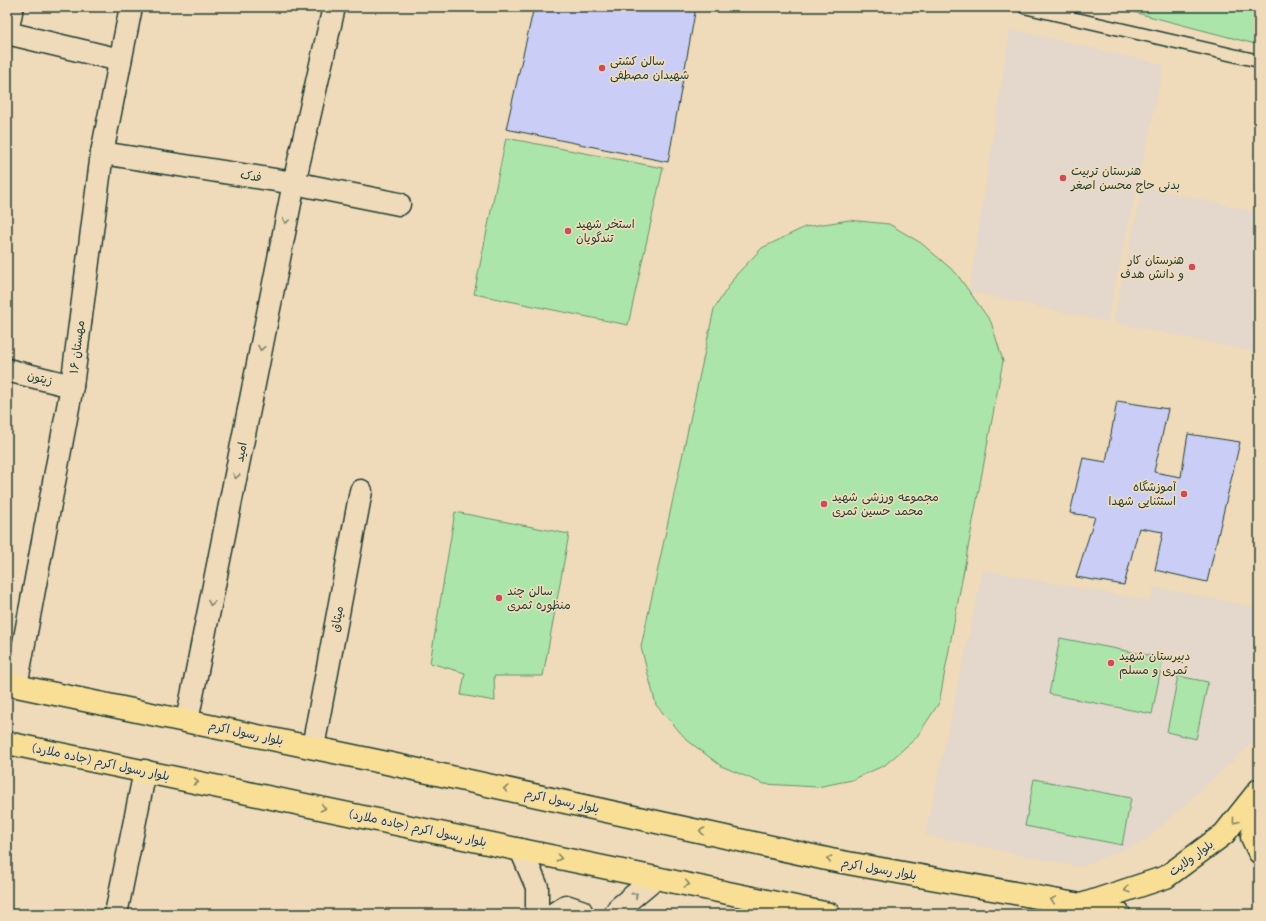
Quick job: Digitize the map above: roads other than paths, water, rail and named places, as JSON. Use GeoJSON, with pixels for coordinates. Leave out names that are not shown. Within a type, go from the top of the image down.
{"type":"FeatureCollection","features":[{"type":"Feature","properties":{"kind":"main road","name":"بلوار رسول اکرم"},"geometry":{"type":"LineString","coordinates":[[12,685],[313,747],[831,860],[1081,905],[1119,914]]}},
{"type":"Feature","properties":{"kind":"main road","name":"بلوار رسول اکرم (جاده ملارد)"},"geometry":{"type":"LineString","coordinates":[[7,743],[829,914]]}},
{"type":"Feature","properties":{"kind":"main road","name":"بلوار ولایت"},"geometry":{"type":"LineString","coordinates":[[1081,905],[1166,877],[1224,834],[1259,790]]}},
{"type":"Feature","properties":{"kind":"main road"},"geometry":{"type":"LineString","coordinates":[[1259,800],[1252,837],[1259,852]]}},
{"type":"Feature","properties":{"kind":"street"},"geometry":{"type":"LineString","coordinates":[[12,7],[7,33],[120,60]]}},
{"type":"Feature","properties":{"kind":"street","name":"مهستان ۱۶"},"geometry":{"type":"LineString","coordinates":[[12,685],[72,386],[102,153],[131,7]]}},
{"type":"Feature","properties":{"kind":"street","name":"امید"},"geometry":{"type":"LineString","coordinates":[[187,721],[294,182],[334,7]]}},
{"type":"Feature","properties":{"kind":"street","name":"فدک"},"geometry":{"type":"LineString","coordinates":[[102,153],[294,182],[399,204]]}},
{"type":"Feature","properties":{"kind":"street","name":"زیتون"},"geometry":{"type":"LineString","coordinates":[[7,370],[72,386]]}},
{"type":"Feature","properties":{"kind":"street","name":"میثاق"},"geometry":{"type":"LineString","coordinates":[[313,747],[361,491]]}},
{"type":"Feature","properties":{"kind":"street"},"geometry":{"type":"LineString","coordinates":[[116,914],[145,771]]}},
{"type":"Feature","properties":{"kind":"street"},"geometry":{"type":"LineString","coordinates":[[521,850],[537,887],[537,914]]}},
{"type":"Feature","properties":{"kind":"street"},"geometry":{"type":"LineString","coordinates":[[615,914],[619,908],[655,878]]}},
{"type":"Feature","properties":{"kind":"street"},"geometry":{"type":"LineString","coordinates":[[554,914],[566,906],[581,911],[582,914]]}},
{"type":"Feature","properties":{"kind":"lane"},"geometry":{"type":"LineString","coordinates":[[1024,7],[1259,61]]}},
{"type":"Feature","properties":{"kind":"place","name":"سالن کشتی شهیدان مصطفی"},"geometry":{"type":"Point","coordinates":[602,68]}},
{"type":"Feature","properties":{"kind":"place","name":"هنرستان تربیت بدنی حاج محسن اصغر"},"geometry":{"type":"Point","coordinates":[1063,178]}},
{"type":"Feature","properties":{"kind":"place","name":"استخر شهید تندگویان"},"geometry":{"type":"Point","coordinates":[568,231]}},
{"type":"Feature","properties":{"kind":"place","name":"هنرستان کار و دانش هدف"},"geometry":{"type":"Point","coordinates":[1192,267]}},
{"type":"Feature","properties":{"kind":"place","name":"آموزشگاه استثنایی شهدا"},"geometry":{"type":"Point","coordinates":[1184,494]}},
{"type":"Feature","properties":{"kind":"place","name":"مجموعه ورزشی شهید محمد حسین ثمری"},"geometry":{"type":"Point","coordinates":[824,504]}},
{"type":"Feature","properties":{"kind":"place","name":"سالن چند منظوره ثمری"},"geometry":{"type":"Point","coordinates":[499,598]}},
{"type":"Feature","properties":{"kind":"place","name":"دبیرستان شهید ثمری و مسلم"},"geometry":{"type":"Point","coordinates":[1111,663]}}]}
